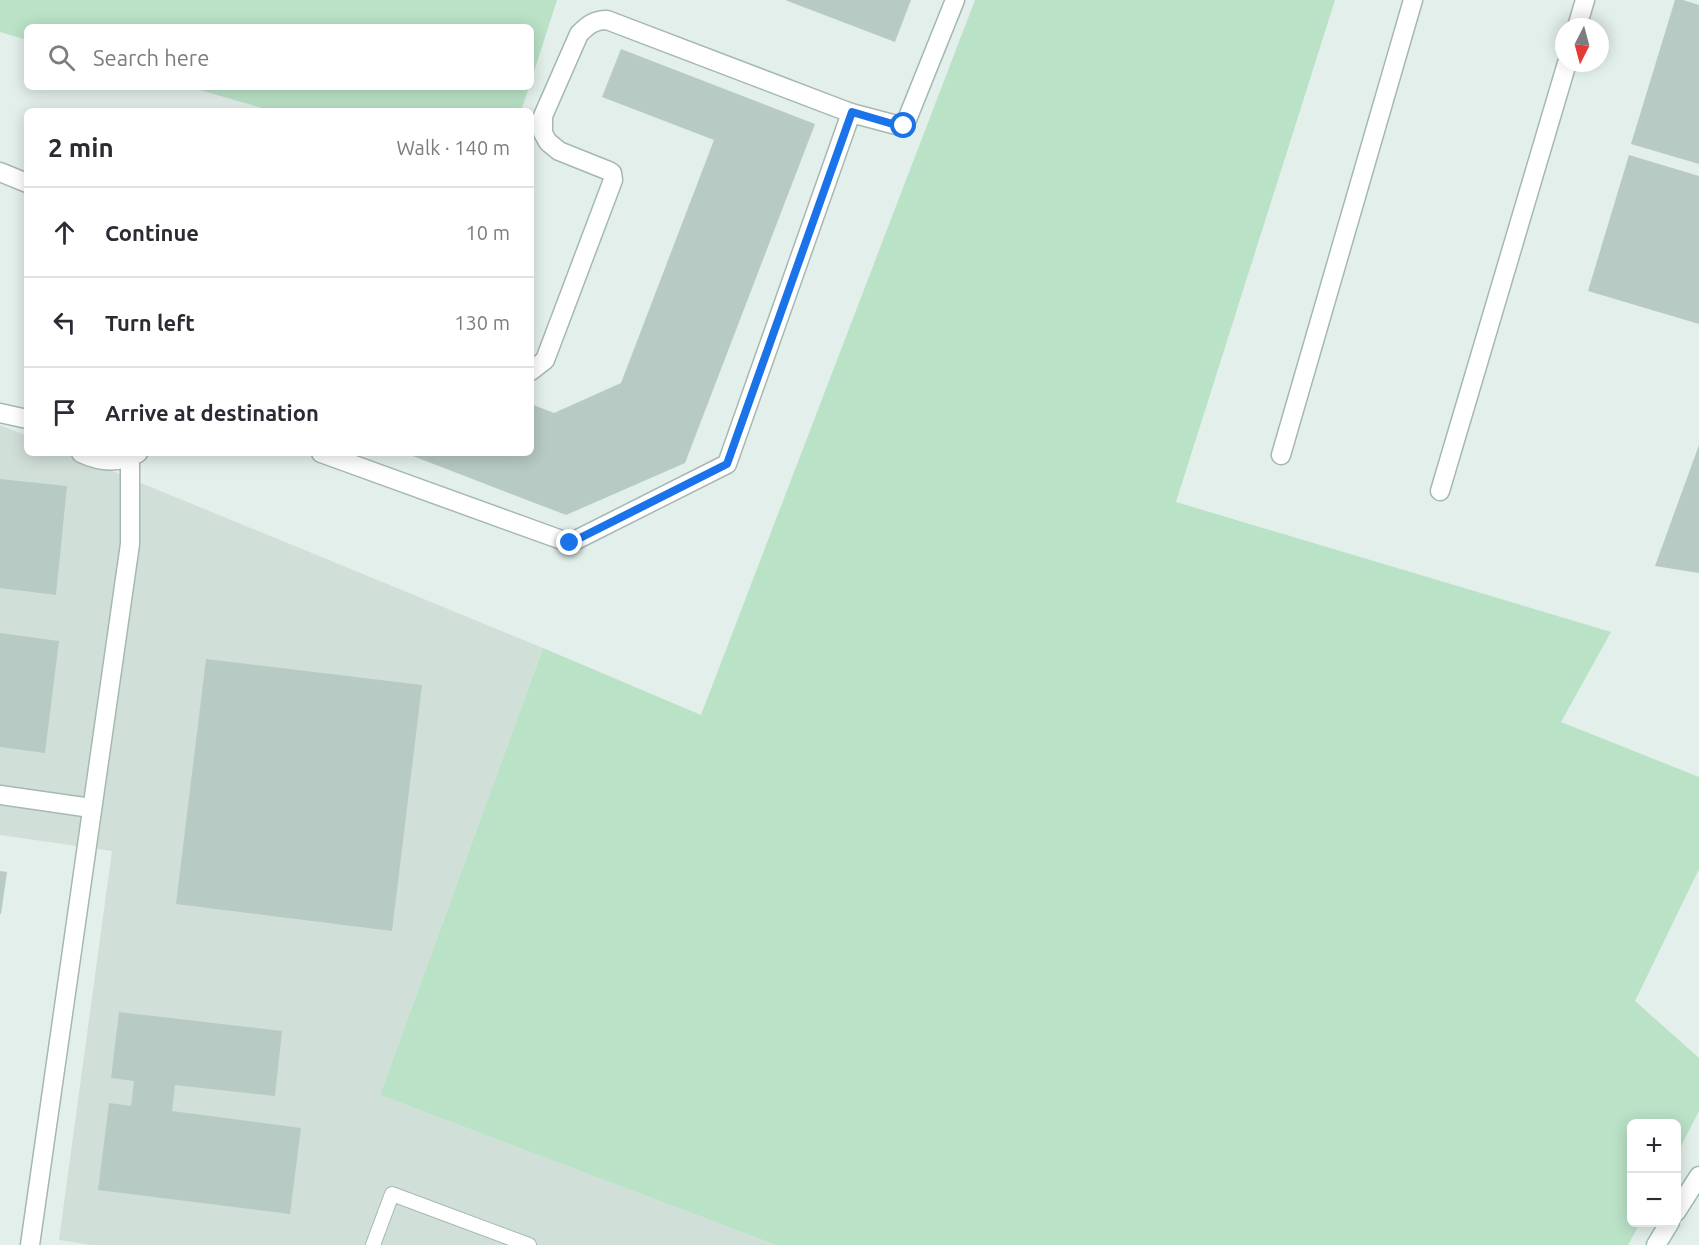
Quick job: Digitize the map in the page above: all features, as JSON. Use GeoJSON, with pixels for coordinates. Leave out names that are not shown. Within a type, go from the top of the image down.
{"type":"FeatureCollection","features":[{"type":"Feature","properties":{"kind":"street"},"geometry":{"type":"LineString","coordinates":[[534,369],[545,360],[613,180],[609,171],[559,151],[548,142],[543,133],[543,116],[579,34],[586,27],[597,20],[607,20],[852,112],[904,127],[955,0]]}},
{"type":"Feature","properties":{"kind":"street"},"geometry":{"type":"LineString","coordinates":[[1281,455],[1413,0]]}},
{"type":"Feature","properties":{"kind":"street"},"geometry":{"type":"LineString","coordinates":[[1580,18],[1585,0]]}},
{"type":"Feature","properties":{"kind":"street"},"geometry":{"type":"LineString","coordinates":[[1440,491],[1564,72]]}},
{"type":"Feature","properties":{"kind":"street"},"geometry":{"type":"LineString","coordinates":[[329,456],[570,543],[727,464],[852,112]]}},
{"type":"Feature","properties":{"kind":"street"},"geometry":{"type":"LineString","coordinates":[[0,172],[24,182]]}},
{"type":"Feature","properties":{"kind":"street"},"geometry":{"type":"LineString","coordinates":[[0,413],[24,418]]}},
{"type":"Feature","properties":{"kind":"street"},"geometry":{"type":"LineString","coordinates":[[87,456],[112,461],[130,456]]}},
{"type":"Feature","properties":{"kind":"street"},"geometry":{"type":"LineString","coordinates":[[30,1245],[130,544],[134,456]]}},
{"type":"Feature","properties":{"kind":"street"},"geometry":{"type":"LineString","coordinates":[[0,795],[92,808]]}},
{"type":"Feature","properties":{"kind":"street"},"geometry":{"type":"LineString","coordinates":[[1681,1207],[1696,1188]]}},
{"type":"Feature","properties":{"kind":"street"},"geometry":{"type":"LineString","coordinates":[[1656,1245],[1667,1227]]}},
{"type":"Feature","properties":{"kind":"lane"},"geometry":{"type":"LineString","coordinates":[[373,1245],[392,1194],[529,1245]]}},
{"type":"Feature","properties":{"kind":"shaded area"},"geometry":{"type":"Polygon","coordinates":[[[0,425],[24,435],[24,456],[75,456],[543,648],[380,1095],[776,1245],[92,1245],[59,1240],[112,851],[0,835],[0,425]]]}},
{"type":"Feature","properties":{"kind":"green space"},"geometry":{"type":"Polygon","coordinates":[[[0,0],[557,0],[534,72],[534,24],[24,24],[24,39],[0,32],[0,0]]]}},
{"type":"Feature","properties":{"kind":"green space"},"geometry":{"type":"Polygon","coordinates":[[[975,0],[1335,0],[1176,502],[1611,632],[1561,722],[1699,777],[1699,869],[1635,1001],[1699,1058],[1699,1111],[1681,1146],[1681,1119],[1627,1119],[1627,1227],[1638,1227],[1628,1245],[776,1245],[380,1095],[543,648],[701,715],[975,0]]]}},
{"type":"Feature","properties":{"kind":"green space"},"geometry":{"type":"Polygon","coordinates":[[[200,90],[528,90],[522,108],[262,108],[200,90]]]}},
{"type":"Feature","properties":{"kind":"building"},"geometry":{"type":"Polygon","coordinates":[[[785,0],[911,0],[895,42],[785,0]]]}},
{"type":"Feature","properties":{"kind":"building"},"geometry":{"type":"Polygon","coordinates":[[[1675,0],[1699,5],[1699,164],[1631,144],[1675,0]]]}},
{"type":"Feature","properties":{"kind":"building"},"geometry":{"type":"Polygon","coordinates":[[[621,49],[815,124],[685,463],[566,515],[413,456],[534,456],[534,405],[554,413],[621,383],[714,140],[602,97],[621,49]]]}},
{"type":"Feature","properties":{"kind":"building"},"geometry":{"type":"Polygon","coordinates":[[[1629,155],[1699,176],[1699,324],[1588,291],[1629,155]]]}},
{"type":"Feature","properties":{"kind":"building"},"geometry":{"type":"Polygon","coordinates":[[[1699,445],[1699,573],[1655,566],[1699,445]]]}},
{"type":"Feature","properties":{"kind":"building"},"geometry":{"type":"Polygon","coordinates":[[[0,479],[67,486],[56,595],[0,588],[0,479]]]}},
{"type":"Feature","properties":{"kind":"building"},"geometry":{"type":"Polygon","coordinates":[[[0,633],[59,641],[45,753],[0,747],[0,633]]]}},
{"type":"Feature","properties":{"kind":"building"},"geometry":{"type":"Polygon","coordinates":[[[206,659],[422,685],[392,931],[176,904],[206,659]]]}},
{"type":"Feature","properties":{"kind":"building"},"geometry":{"type":"Polygon","coordinates":[[[0,871],[7,872],[1,914],[0,914],[0,871]]]}},
{"type":"Feature","properties":{"kind":"building"},"geometry":{"type":"Polygon","coordinates":[[[119,1012],[282,1031],[275,1096],[175,1085],[172,1111],[301,1128],[290,1214],[98,1190],[109,1103],[131,1106],[134,1081],[111,1078],[119,1012]]]}},
{"type":"Feature","properties":{"kind":"route"},"geometry":{"type":"LineString","coordinates":[[570,543],[727,464],[852,112],[904,126]]}}]}
